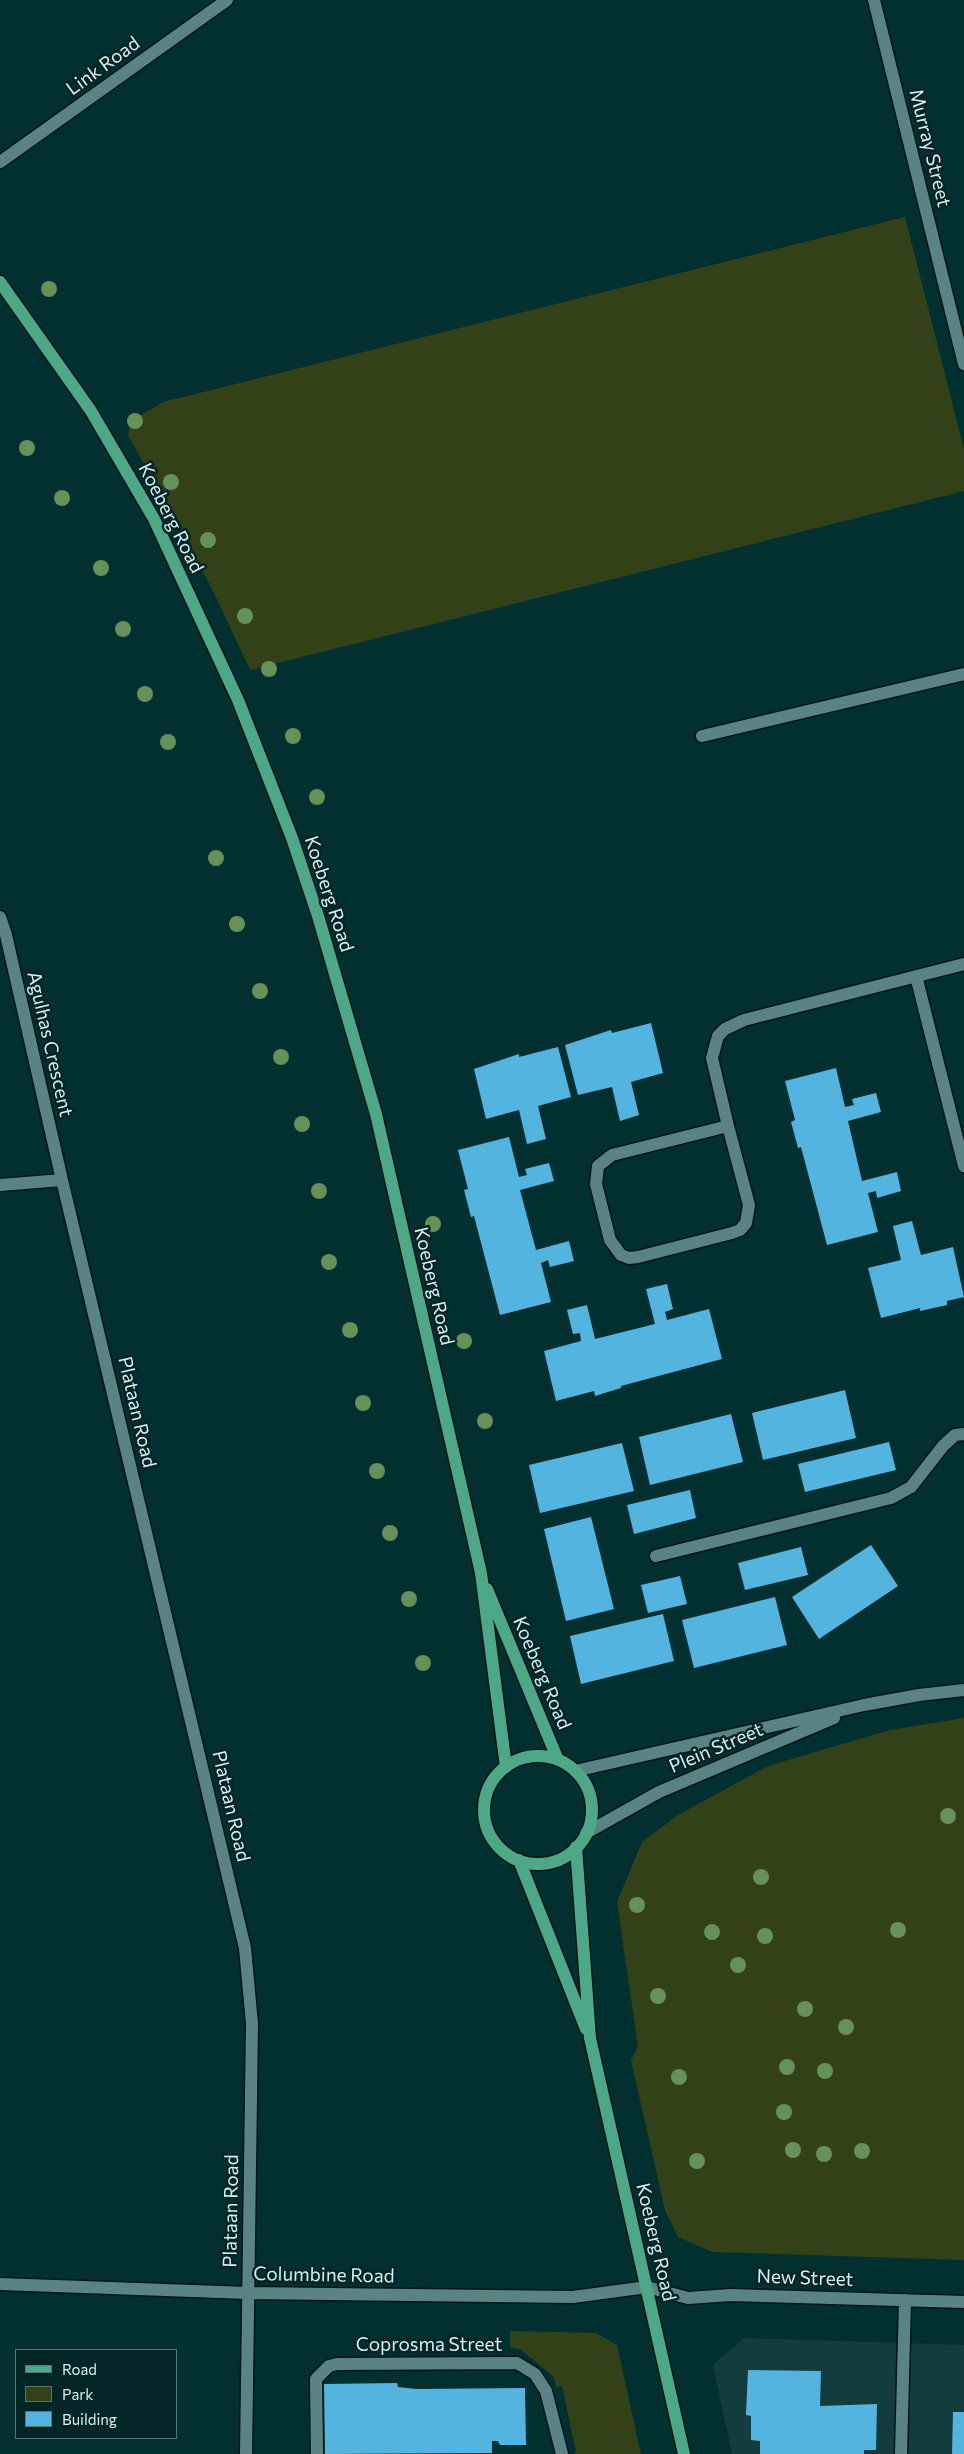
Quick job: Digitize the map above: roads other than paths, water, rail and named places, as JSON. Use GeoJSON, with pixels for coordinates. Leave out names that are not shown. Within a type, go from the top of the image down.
{"type":"FeatureCollection","features":[{"type":"Feature","properties":{"kind":"main road","name":"Koeberg Road"},"geometry":{"type":"LineString","coordinates":[[0,282],[91,411],[154,519],[238,700],[292,838],[321,926],[376,1114],[481,1573],[506,1766]]}},
{"type":"Feature","properties":{"kind":"main road","name":"Koeberg Road"},"geometry":{"type":"LineString","coordinates":[[481,1573],[558,1760]]}},
{"type":"Feature","properties":{"kind":"main road"},"geometry":{"type":"LineString","coordinates":[[532,1756],[558,1760],[575,1771],[585,1784],[591,1800],[591,1817],[586,1833],[576,1847],[562,1858],[545,1863],[519,1860],[498,1847],[489,1833],[484,1818],[487,1792],[495,1778],[506,1766],[532,1756]]}},
{"type":"Feature","properties":{"kind":"main road","name":"Koeberg Road"},"geometry":{"type":"LineString","coordinates":[[576,1847],[590,2038],[684,2454]]}},
{"type":"Feature","properties":{"kind":"main road","name":"Koeberg Road"},"geometry":{"type":"LineString","coordinates":[[519,1860],[590,2038]]}},
{"type":"Feature","properties":{"kind":"street","name":"Link Road"},"geometry":{"type":"LineString","coordinates":[[0,162],[227,0]]}},
{"type":"Feature","properties":{"kind":"street","name":"Murray Street"},"geometry":{"type":"LineString","coordinates":[[874,0],[964,364]]}},
{"type":"Feature","properties":{"kind":"street"},"geometry":{"type":"LineString","coordinates":[[702,736],[964,674]]}},
{"type":"Feature","properties":{"kind":"street","name":"Agulhas Crescent"},"geometry":{"type":"LineString","coordinates":[[0,917],[8,944],[62,1180]]}},
{"type":"Feature","properties":{"kind":"street"},"geometry":{"type":"LineString","coordinates":[[728,1126],[612,1155],[598,1166],[596,1175],[598,1193],[610,1240],[621,1255],[629,1258],[638,1257],[732,1233],[740,1230],[746,1223],[749,1206],[712,1058],[718,1036],[725,1029],[738,1022],[964,964]]}},
{"type":"Feature","properties":{"kind":"street"},"geometry":{"type":"LineString","coordinates":[[916,976],[964,1166]]}},
{"type":"Feature","properties":{"kind":"street"},"geometry":{"type":"LineString","coordinates":[[0,1185],[62,1180]]}},
{"type":"Feature","properties":{"kind":"street","name":"Plataan Road"},"geometry":{"type":"LineString","coordinates":[[62,1180],[245,1948],[252,2024],[246,2454]]}},
{"type":"Feature","properties":{"kind":"street"},"geometry":{"type":"LineString","coordinates":[[656,1556],[891,1498],[911,1487],[943,1446],[955,1435],[964,1434]]}},
{"type":"Feature","properties":{"kind":"street","name":"Plein Street"},"geometry":{"type":"LineString","coordinates":[[575,1771],[864,1705],[919,1694],[964,1690]]}},
{"type":"Feature","properties":{"kind":"street","name":"Plein Street"},"geometry":{"type":"LineString","coordinates":[[586,1833],[659,1792],[864,1705]]}},
{"type":"Feature","properties":{"kind":"street","name":"Columbine Road"},"geometry":{"type":"LineString","coordinates":[[0,2284],[248,2293],[573,2297],[647,2287]]}},
{"type":"Feature","properties":{"kind":"street","name":"New Street"},"geometry":{"type":"LineString","coordinates":[[647,2287],[688,2298],[731,2295],[964,2302]]}},
{"type":"Feature","properties":{"kind":"street"},"geometry":{"type":"LineString","coordinates":[[901,2454],[905,2300]]}},
{"type":"Feature","properties":{"kind":"street","name":"Coprosma Street"},"geometry":{"type":"LineString","coordinates":[[317,2454],[316,2379],[329,2366],[337,2364],[517,2363],[535,2374],[546,2391],[562,2454]]}}]}
